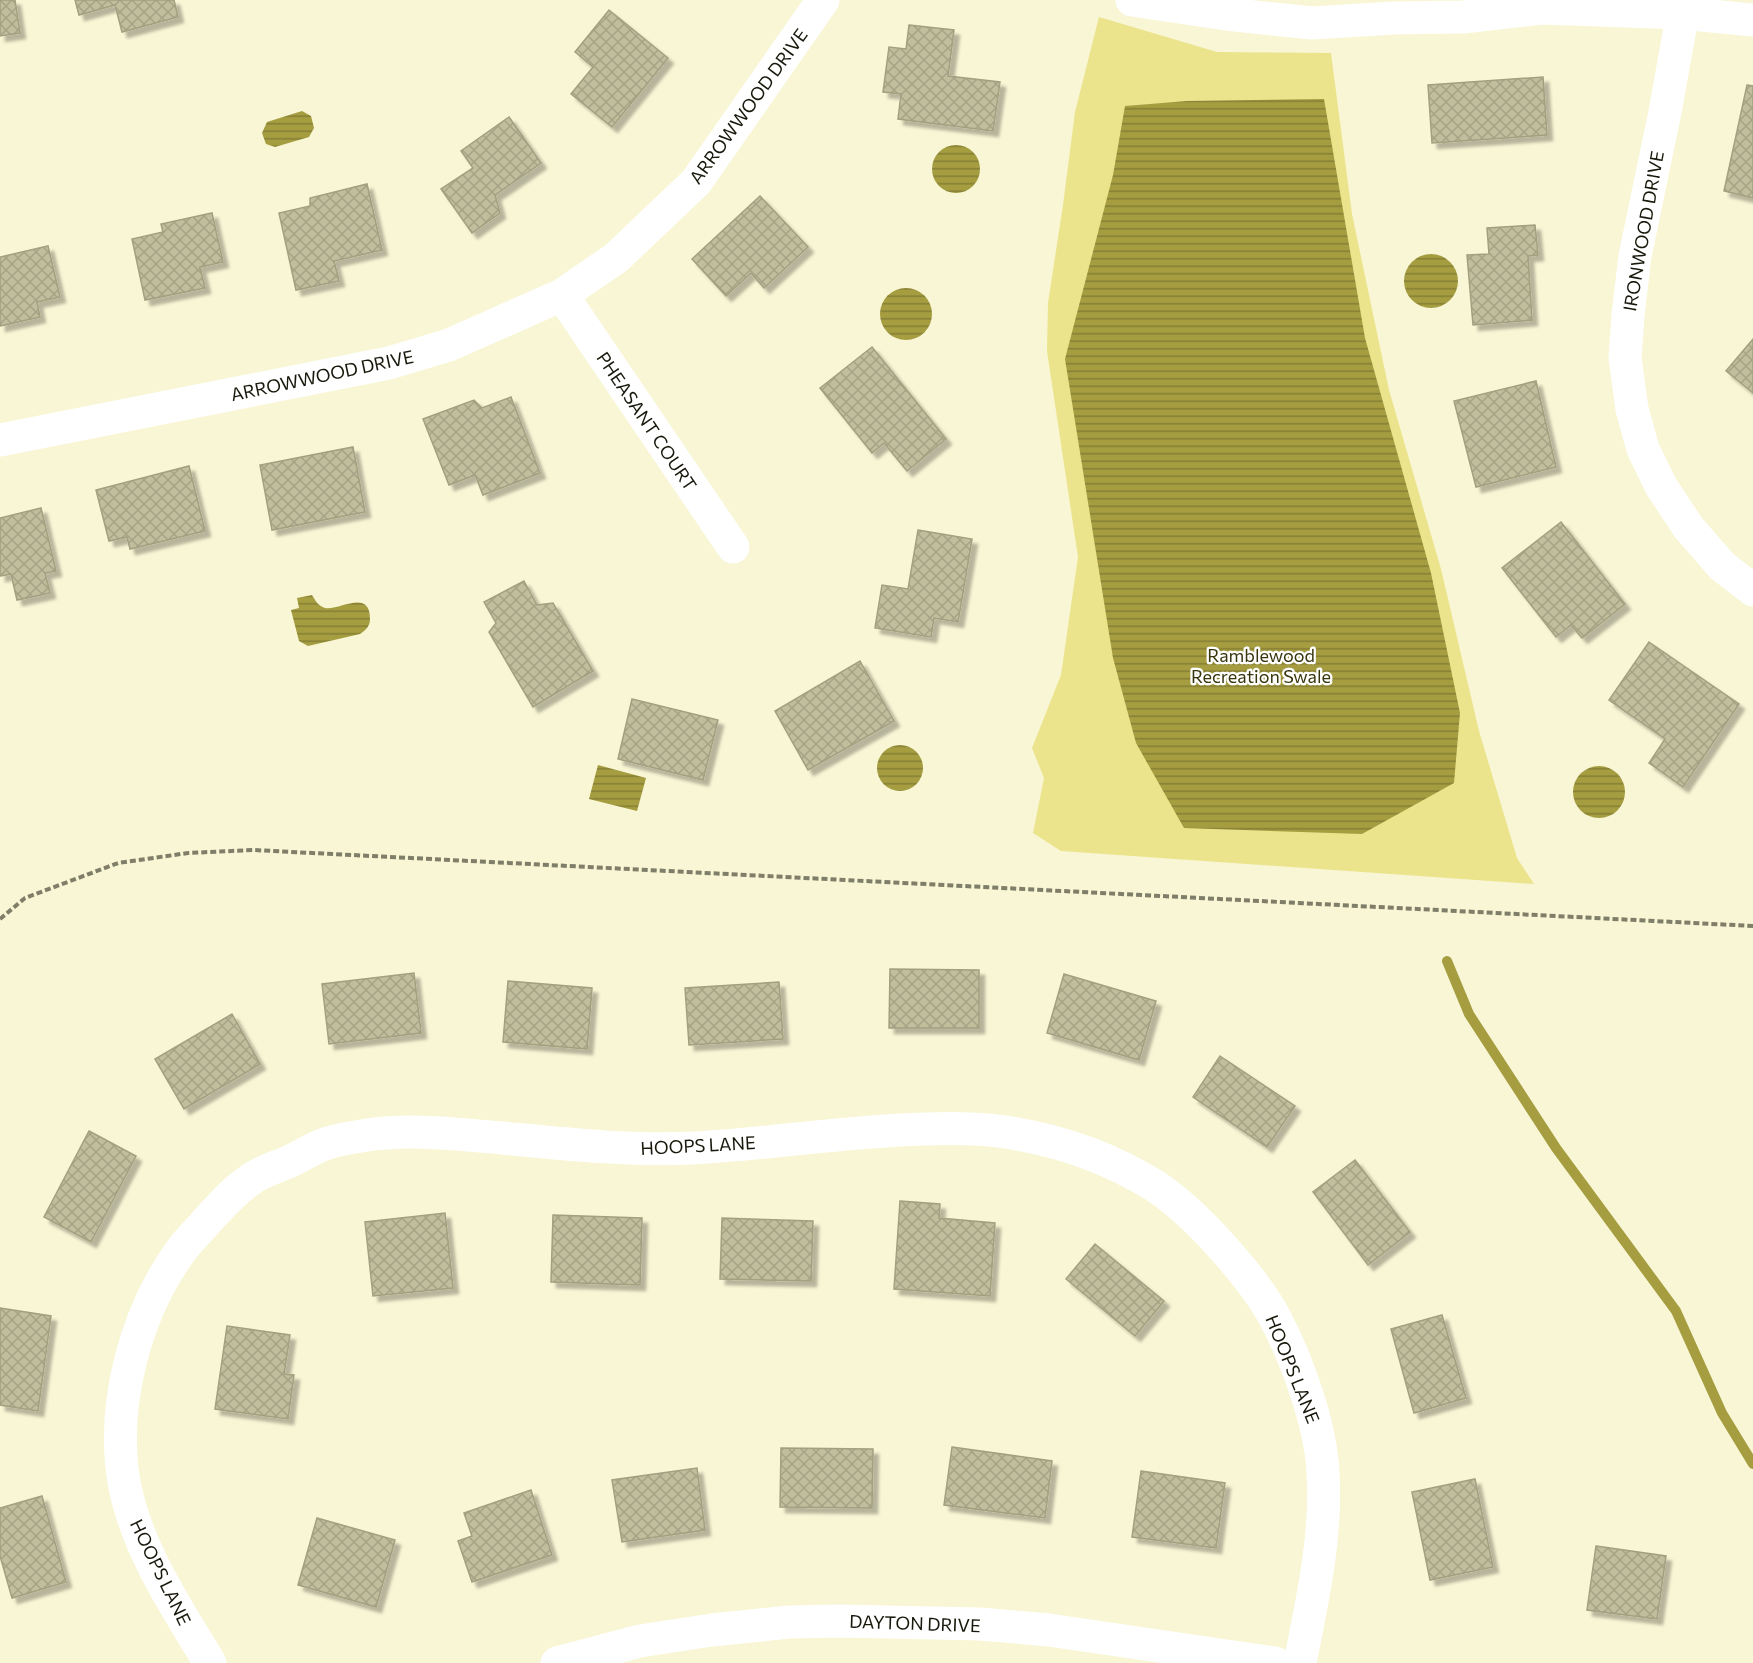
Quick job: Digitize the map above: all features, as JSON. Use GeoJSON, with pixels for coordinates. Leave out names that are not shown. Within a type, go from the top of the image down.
{"type":"FeatureCollection","features":[{"type":"Feature","properties":{"kind":"street","name":"ARROWWOOD DRIVE"},"geometry":{"type":"LineString","coordinates":[[0,440],[389,363],[449,345],[562,295],[616,258],[696,182],[823,0]]}},
{"type":"Feature","properties":{"kind":"street"},"geometry":{"type":"LineString","coordinates":[[1132,0],[1226,14],[1312,23],[1463,17],[1542,8],[1683,6],[1753,20]]}},
{"type":"Feature","properties":{"kind":"street","name":"IRONWOOD DRIVE"},"geometry":{"type":"LineString","coordinates":[[1683,6],[1665,112],[1635,256],[1625,358],[1632,409],[1643,449],[1660,486],[1688,527],[1722,566],[1753,590]]}},
{"type":"Feature","properties":{"kind":"street","name":"PHEASANT COURT"},"geometry":{"type":"LineString","coordinates":[[562,295],[733,547]]}},
{"type":"Feature","properties":{"kind":"street","name":"HOOPS LANE"},"geometry":{"type":"LineString","coordinates":[[210,1663],[177,1609],[136,1530],[124,1481],[120,1442],[122,1400],[140,1328],[156,1290],[181,1250],[232,1193],[253,1177],[323,1144],[398,1132],[434,1132],[599,1146],[694,1148],[885,1130],[950,1128],[1002,1131],[1067,1145],[1122,1168],[1161,1190],[1199,1222],[1245,1274],[1275,1318],[1298,1371],[1319,1432],[1324,1476],[1320,1561],[1300,1663]]}},
{"type":"Feature","properties":{"kind":"street","name":"DAYTON DRIVE"},"geometry":{"type":"LineString","coordinates":[[557,1663],[640,1641],[712,1630],[789,1622],[838,1620],[980,1624],[1049,1630],[1275,1663]]}},
{"type":"Feature","properties":{"kind":"path"},"geometry":{"type":"LineString","coordinates":[[0,919],[25,898],[118,863],[188,853],[253,850],[1753,926]]}},
{"type":"Feature","properties":{"kind":"green space","name":"Ramblewood Recreation Swale"},"geometry":{"type":"Polygon","coordinates":[[[1099,17],[1217,52],[1331,53],[1352,214],[1389,390],[1441,569],[1479,731],[1517,858],[1534,884],[1061,851],[1033,833],[1044,778],[1032,748],[1061,675],[1078,557],[1047,351],[1048,303],[1075,112],[1099,17]]]}},
{"type":"Feature","properties":{"kind":"shaded area","name":"Ramblewood Recreation Swale"},"geometry":{"type":"Polygon","coordinates":[[[1324,99],[1365,338],[1431,573],[1460,713],[1454,783],[1362,834],[1184,828],[1136,743],[1113,658],[1065,359],[1113,175],[1125,106],[1187,101],[1324,99]]]}},
{"type":"Feature","properties":{"kind":"shaded area"},"geometry":{"type":"Polygon","coordinates":[[[302,111],[311,116],[314,128],[309,137],[275,147],[266,144],[262,133],[267,122],[302,111]]]}},
{"type":"Feature","properties":{"kind":"shaded area"},"geometry":{"type":"Polygon","coordinates":[[[951,145],[961,145],[973,152],[980,164],[980,174],[973,186],[961,193],[951,193],[936,182],[932,174],[932,164],[943,149],[951,145]]]}},
{"type":"Feature","properties":{"kind":"shaded area"},"geometry":{"type":"Polygon","coordinates":[[[1431,254],[1441,256],[1450,262],[1456,271],[1458,281],[1456,291],[1450,300],[1441,306],[1431,308],[1421,306],[1412,300],[1406,291],[1404,281],[1406,271],[1412,262],[1421,256],[1431,254]]]}},
{"type":"Feature","properties":{"kind":"shaded area"},"geometry":{"type":"Polygon","coordinates":[[[901,288],[911,288],[920,292],[928,300],[932,314],[928,328],[920,336],[911,340],[901,340],[892,336],[884,328],[880,319],[880,309],[884,300],[892,292],[901,288]]]}},
{"type":"Feature","properties":{"kind":"shaded area"},"geometry":{"type":"Polygon","coordinates":[[[312,595],[325,608],[353,603],[365,605],[369,610],[368,626],[360,634],[308,646],[299,641],[291,610],[299,608],[297,598],[312,595]]]}},
{"type":"Feature","properties":{"kind":"shaded area"},"geometry":{"type":"Polygon","coordinates":[[[900,745],[916,752],[923,768],[916,784],[900,791],[884,784],[877,768],[884,752],[900,745]]]}},
{"type":"Feature","properties":{"kind":"shaded area"},"geometry":{"type":"Polygon","coordinates":[[[598,765],[646,778],[637,811],[589,799],[598,765]]]}},
{"type":"Feature","properties":{"kind":"shaded area"},"geometry":{"type":"Polygon","coordinates":[[[1599,766],[1609,768],[1617,774],[1623,782],[1625,792],[1623,802],[1617,810],[1609,816],[1599,818],[1589,816],[1581,810],[1575,802],[1573,792],[1575,782],[1581,774],[1589,768],[1599,766]]]}},
{"type":"Feature","properties":{"kind":"building"},"geometry":{"type":"Polygon","coordinates":[[[0,0],[15,0],[20,33],[0,36],[0,0]]]}},
{"type":"Feature","properties":{"kind":"building"},"geometry":{"type":"Polygon","coordinates":[[[75,0],[174,0],[178,17],[122,32],[115,5],[79,15],[75,0]]]}},
{"type":"Feature","properties":{"kind":"building"},"geometry":{"type":"Polygon","coordinates":[[[609,10],[668,58],[612,127],[571,94],[593,67],[575,52],[609,10]]]}},
{"type":"Feature","properties":{"kind":"building"},"geometry":{"type":"Polygon","coordinates":[[[909,25],[954,30],[948,76],[1000,82],[993,131],[898,119],[901,94],[883,92],[889,47],[906,49],[909,25]]]}},
{"type":"Feature","properties":{"kind":"building"},"geometry":{"type":"Polygon","coordinates":[[[1543,77],[1547,135],[1432,143],[1428,85],[1543,77]]]}},
{"type":"Feature","properties":{"kind":"building"},"geometry":{"type":"Polygon","coordinates":[[[1747,85],[1753,86],[1753,198],[1724,191],[1747,85]]]}},
{"type":"Feature","properties":{"kind":"building"},"geometry":{"type":"Polygon","coordinates":[[[509,117],[541,163],[495,195],[500,213],[472,233],[441,189],[473,168],[461,151],[509,117]]]}},
{"type":"Feature","properties":{"kind":"building"},"geometry":{"type":"Polygon","coordinates":[[[367,184],[382,250],[334,261],[339,281],[296,290],[279,213],[310,206],[310,198],[367,184]]]}},
{"type":"Feature","properties":{"kind":"building"},"geometry":{"type":"Polygon","coordinates":[[[760,196],[808,247],[764,288],[751,273],[726,296],[692,259],[760,196]]]}},
{"type":"Feature","properties":{"kind":"building"},"geometry":{"type":"Polygon","coordinates":[[[212,213],[223,262],[200,267],[205,288],[145,300],[132,239],[163,232],[161,224],[212,213]]]}},
{"type":"Feature","properties":{"kind":"building"},"geometry":{"type":"Polygon","coordinates":[[[1535,225],[1538,255],[1528,256],[1532,320],[1473,325],[1467,255],[1489,254],[1487,228],[1535,225]]]}},
{"type":"Feature","properties":{"kind":"building"},"geometry":{"type":"Polygon","coordinates":[[[48,246],[60,297],[37,302],[40,317],[0,326],[0,257],[48,246]]]}},
{"type":"Feature","properties":{"kind":"building"},"geometry":{"type":"Polygon","coordinates":[[[1753,339],[1753,393],[1726,371],[1753,339]]]}},
{"type":"Feature","properties":{"kind":"building"},"geometry":{"type":"Polygon","coordinates":[[[872,347],[946,439],[907,471],[884,443],[872,453],[820,388],[872,347]]]}},
{"type":"Feature","properties":{"kind":"building"},"geometry":{"type":"Polygon","coordinates":[[[1536,381],[1556,467],[1476,487],[1454,401],[1536,381]]]}},
{"type":"Feature","properties":{"kind":"building"},"geometry":{"type":"Polygon","coordinates":[[[511,397],[540,473],[483,495],[475,475],[449,485],[423,419],[474,400],[482,408],[511,397]]]}},
{"type":"Feature","properties":{"kind":"building"},"geometry":{"type":"Polygon","coordinates":[[[353,447],[365,512],[272,530],[260,465],[353,447]]]}},
{"type":"Feature","properties":{"kind":"building"},"geometry":{"type":"Polygon","coordinates":[[[189,466],[205,531],[130,549],[127,537],[109,541],[96,490],[189,466]]]}},
{"type":"Feature","properties":{"kind":"building"},"geometry":{"type":"Polygon","coordinates":[[[41,508],[56,571],[45,573],[50,593],[17,600],[11,574],[0,576],[0,518],[41,508]]]}},
{"type":"Feature","properties":{"kind":"building"},"geometry":{"type":"Polygon","coordinates":[[[1561,522],[1625,604],[1582,638],[1571,625],[1556,637],[1502,568],[1561,522]]]}},
{"type":"Feature","properties":{"kind":"building"},"geometry":{"type":"Polygon","coordinates":[[[918,530],[972,539],[958,622],[934,618],[931,637],[875,628],[882,585],[908,589],[918,530]]]}},
{"type":"Feature","properties":{"kind":"building"},"geometry":{"type":"Polygon","coordinates":[[[524,581],[537,605],[553,603],[593,671],[533,707],[489,632],[496,623],[484,602],[524,581]]]}},
{"type":"Feature","properties":{"kind":"building"},"geometry":{"type":"Polygon","coordinates":[[[1649,642],[1739,704],[1683,787],[1649,763],[1665,739],[1609,700],[1649,642]]]}},
{"type":"Feature","properties":{"kind":"building"},"geometry":{"type":"Polygon","coordinates":[[[860,661],[894,721],[808,770],[775,711],[860,661]]]}},
{"type":"Feature","properties":{"kind":"building"},"geometry":{"type":"Polygon","coordinates":[[[632,699],[718,720],[703,780],[618,759],[632,699]]]}},
{"type":"Feature","properties":{"kind":"building"},"geometry":{"type":"Polygon","coordinates":[[[890,969],[979,970],[979,1028],[889,1028],[890,969]]]}},
{"type":"Feature","properties":{"kind":"building"},"geometry":{"type":"Polygon","coordinates":[[[414,973],[421,1033],[329,1044],[322,984],[414,973]]]}},
{"type":"Feature","properties":{"kind":"building"},"geometry":{"type":"Polygon","coordinates":[[[1064,974],[1156,1001],[1139,1060],[1047,1033],[1064,974]]]}},
{"type":"Feature","properties":{"kind":"building"},"geometry":{"type":"Polygon","coordinates":[[[508,981],[592,988],[587,1049],[503,1042],[508,981]]]}},
{"type":"Feature","properties":{"kind":"building"},"geometry":{"type":"Polygon","coordinates":[[[779,982],[783,1039],[689,1045],[685,988],[779,982]]]}},
{"type":"Feature","properties":{"kind":"building"},"geometry":{"type":"Polygon","coordinates":[[[232,1014],[260,1064],[184,1109],[155,1059],[232,1014]]]}},
{"type":"Feature","properties":{"kind":"building"},"geometry":{"type":"Polygon","coordinates":[[[1220,1056],[1295,1106],[1267,1147],[1193,1097],[1220,1056]]]}},
{"type":"Feature","properties":{"kind":"building"},"geometry":{"type":"Polygon","coordinates":[[[89,1131],[136,1156],[91,1242],[44,1217],[89,1131]]]}},
{"type":"Feature","properties":{"kind":"building"},"geometry":{"type":"Polygon","coordinates":[[[1355,1160],[1410,1232],[1368,1265],[1313,1192],[1355,1160]]]}},
{"type":"Feature","properties":{"kind":"building"},"geometry":{"type":"Polygon","coordinates":[[[900,1201],[940,1204],[939,1218],[995,1223],[990,1296],[894,1289],[900,1201]]]}},
{"type":"Feature","properties":{"kind":"building"},"geometry":{"type":"Polygon","coordinates":[[[445,1213],[453,1288],[373,1296],[365,1222],[445,1213]]]}},
{"type":"Feature","properties":{"kind":"building"},"geometry":{"type":"Polygon","coordinates":[[[553,1215],[642,1218],[640,1285],[551,1282],[553,1215]]]}},
{"type":"Feature","properties":{"kind":"building"},"geometry":{"type":"Polygon","coordinates":[[[722,1218],[813,1221],[811,1281],[720,1279],[722,1218]]]}},
{"type":"Feature","properties":{"kind":"building"},"geometry":{"type":"Polygon","coordinates":[[[1095,1244],[1164,1301],[1135,1336],[1066,1279],[1095,1244]]]}},
{"type":"Feature","properties":{"kind":"building"},"geometry":{"type":"Polygon","coordinates":[[[0,1308],[51,1316],[38,1411],[0,1405],[0,1308]]]}},
{"type":"Feature","properties":{"kind":"building"},"geometry":{"type":"Polygon","coordinates":[[[1442,1315],[1466,1398],[1414,1413],[1391,1329],[1442,1315]]]}},
{"type":"Feature","properties":{"kind":"building"},"geometry":{"type":"Polygon","coordinates":[[[227,1326],[290,1335],[284,1374],[294,1375],[288,1419],[215,1409],[227,1326]]]}},
{"type":"Feature","properties":{"kind":"building"},"geometry":{"type":"Polygon","coordinates":[[[952,1447],[1052,1461],[1045,1518],[944,1505],[952,1447]]]}},
{"type":"Feature","properties":{"kind":"building"},"geometry":{"type":"Polygon","coordinates":[[[781,1448],[873,1449],[872,1508],[780,1507],[781,1448]]]}},
{"type":"Feature","properties":{"kind":"building"},"geometry":{"type":"Polygon","coordinates":[[[697,1468],[705,1530],[622,1542],[612,1480],[697,1468]]]}},
{"type":"Feature","properties":{"kind":"building"},"geometry":{"type":"Polygon","coordinates":[[[1141,1471],[1225,1483],[1216,1548],[1132,1537],[1141,1471]]]}},
{"type":"Feature","properties":{"kind":"building"},"geometry":{"type":"Polygon","coordinates":[[[1475,1479],[1493,1567],[1430,1580],[1412,1492],[1475,1479]]]}},
{"type":"Feature","properties":{"kind":"building"},"geometry":{"type":"Polygon","coordinates":[[[531,1490],[552,1555],[472,1582],[458,1541],[472,1536],[464,1513],[531,1490]]]}},
{"type":"Feature","properties":{"kind":"building"},"geometry":{"type":"Polygon","coordinates":[[[42,1496],[66,1582],[12,1598],[0,1556],[0,1508],[42,1496]]]}},
{"type":"Feature","properties":{"kind":"building"},"geometry":{"type":"Polygon","coordinates":[[[317,1518],[395,1540],[376,1607],[298,1585],[317,1518]]]}},
{"type":"Feature","properties":{"kind":"building"},"geometry":{"type":"Polygon","coordinates":[[[1596,1546],[1666,1556],[1657,1619],[1587,1610],[1596,1546]]]}},
{"type":"Feature","properties":{"kind":"waterway"},"geometry":{"type":"LineString","coordinates":[[1447,961],[1469,1014],[1556,1148],[1676,1311],[1722,1413],[1753,1464]]}}]}
